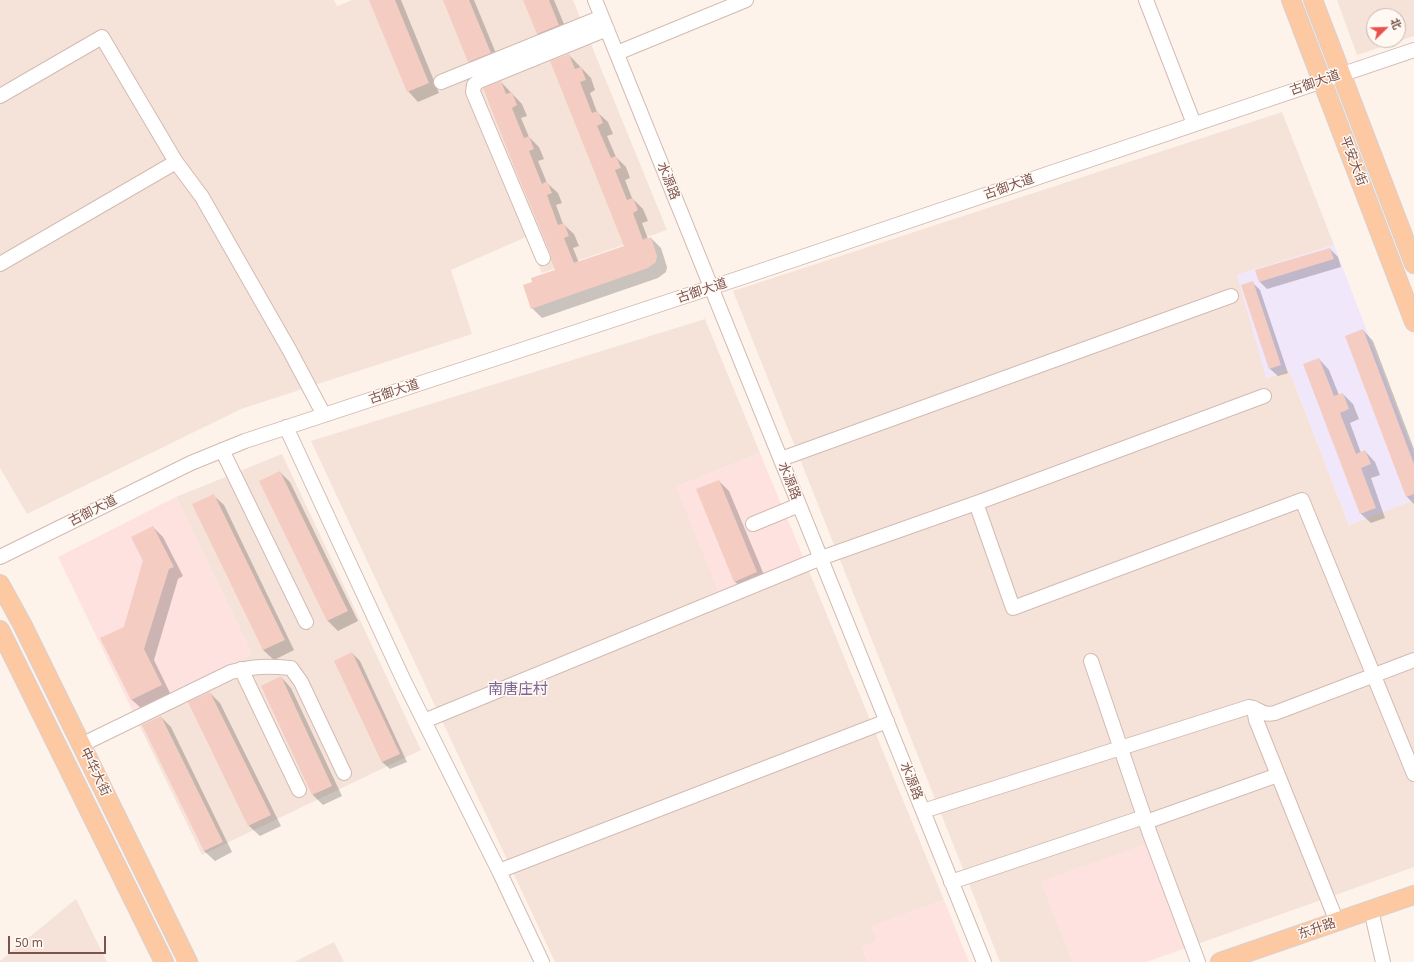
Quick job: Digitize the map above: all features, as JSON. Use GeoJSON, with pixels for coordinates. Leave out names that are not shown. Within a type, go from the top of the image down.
{"type":"FeatureCollection","features":[{"type":"Feature","properties":{"kind":"main road","name":"平安大街"},"geometry":{"type":"LineString","coordinates":[[1291,0],[1414,322]]}},
{"type":"Feature","properties":{"kind":"main road","name":"平安大街"},"geometry":{"type":"LineString","coordinates":[[1313,0],[1414,264]]}},
{"type":"Feature","properties":{"kind":"main road","name":"中华大街"},"geometry":{"type":"LineString","coordinates":[[0,584],[22,624],[188,962]]}},
{"type":"Feature","properties":{"kind":"main road","name":"中华大街"},"geometry":{"type":"LineString","coordinates":[[0,630],[164,962]]}},
{"type":"Feature","properties":{"kind":"main road","name":"东升路"},"geometry":{"type":"LineString","coordinates":[[1220,962],[1414,895]]}},
{"type":"Feature","properties":{"kind":"street","name":"水源路"},"geometry":{"type":"LineString","coordinates":[[595,0],[984,962]]}},
{"type":"Feature","properties":{"kind":"street"},"geometry":{"type":"LineString","coordinates":[[617,53],[746,0]]}},
{"type":"Feature","properties":{"kind":"street"},"geometry":{"type":"LineString","coordinates":[[1146,0],[1194,124]]}},
{"type":"Feature","properties":{"kind":"street"},"geometry":{"type":"LineString","coordinates":[[441,82],[605,23]]}},
{"type":"Feature","properties":{"kind":"street"},"geometry":{"type":"LineString","coordinates":[[543,258],[473,92],[474,85],[479,81],[605,23]]}},
{"type":"Feature","properties":{"kind":"street"},"geometry":{"type":"LineString","coordinates":[[0,96],[102,37],[176,162],[202,197],[290,351],[324,415]]}},
{"type":"Feature","properties":{"kind":"street","name":"古御大道"},"geometry":{"type":"LineString","coordinates":[[0,557],[191,463],[286,427],[712,288],[1414,50]]}},
{"type":"Feature","properties":{"kind":"street"},"geometry":{"type":"LineString","coordinates":[[0,264],[176,162]]}},
{"type":"Feature","properties":{"kind":"street"},"geometry":{"type":"LineString","coordinates":[[781,459],[1231,296]]}},
{"type":"Feature","properties":{"kind":"street"},"geometry":{"type":"LineString","coordinates":[[424,721],[821,558],[976,503],[1264,396]]}},
{"type":"Feature","properties":{"kind":"street"},"geometry":{"type":"LineString","coordinates":[[286,427],[398,667],[499,871],[542,962]]}},
{"type":"Feature","properties":{"kind":"street"},"geometry":{"type":"LineString","coordinates":[[222,450],[306,622]]}},
{"type":"Feature","properties":{"kind":"street"},"geometry":{"type":"LineString","coordinates":[[976,503],[1013,608],[1302,500],[1414,774]]}},
{"type":"Feature","properties":{"kind":"street"},"geometry":{"type":"LineString","coordinates":[[753,524],[799,505]]}},
{"type":"Feature","properties":{"kind":"street"},"geometry":{"type":"LineString","coordinates":[[923,811],[1249,707],[1266,714],[1275,713],[1414,660]]}},
{"type":"Feature","properties":{"kind":"street"},"geometry":{"type":"LineString","coordinates":[[1091,661],[1145,820],[1198,962]]}},
{"type":"Feature","properties":{"kind":"street"},"geometry":{"type":"LineString","coordinates":[[81,745],[231,672],[241,669],[265,666],[291,668],[301,682],[344,773]]}},
{"type":"Feature","properties":{"kind":"street"},"geometry":{"type":"LineString","coordinates":[[241,669],[299,790]]}},
{"type":"Feature","properties":{"kind":"street"},"geometry":{"type":"LineString","coordinates":[[1254,708],[1256,720],[1337,922]]}},
{"type":"Feature","properties":{"kind":"street"},"geometry":{"type":"LineString","coordinates":[[499,871],[886,721]]}},
{"type":"Feature","properties":{"kind":"street"},"geometry":{"type":"LineString","coordinates":[[951,882],[1145,820],[1278,774]]}},
{"type":"Feature","properties":{"kind":"street"},"geometry":{"type":"LineString","coordinates":[[1371,910],[1383,962]]}},
{"type":"Feature","properties":{"kind":"shaded area"},"geometry":{"type":"Polygon","coordinates":[[[0,0],[334,0],[337,6],[352,0],[573,0],[667,230],[542,273],[526,237],[451,270],[472,334],[241,409],[27,514],[0,468],[0,0]]]}},
{"type":"Feature","properties":{"kind":"shaded area"},"geometry":{"type":"Polygon","coordinates":[[[1337,0],[1414,0],[1414,36],[1406,39],[1406,8],[1366,8],[1366,48],[1378,48],[1357,55],[1337,0]]]}},
{"type":"Feature","properties":{"kind":"shaded area"},"geometry":{"type":"Polygon","coordinates":[[[1282,112],[1334,245],[1237,275],[1267,378],[1289,370],[1349,525],[1414,500],[1414,867],[1189,947],[1041,881],[1073,962],[1000,962],[733,291],[1282,112]]]}},
{"type":"Feature","properties":{"kind":"shaded area"},"geometry":{"type":"Polygon","coordinates":[[[1334,245],[1414,454],[1414,500],[1349,525],[1289,370],[1266,378],[1237,275],[1334,245]]]}},
{"type":"Feature","properties":{"kind":"shaded area"},"geometry":{"type":"Polygon","coordinates":[[[705,319],[760,453],[676,487],[804,559],[944,900],[872,926],[877,941],[862,947],[868,962],[555,962],[311,441],[705,319]]]}},
{"type":"Feature","properties":{"kind":"shaded area"},"geometry":{"type":"Polygon","coordinates":[[[760,453],[804,559],[719,594],[676,487],[760,453]]]}},
{"type":"Feature","properties":{"kind":"shaded area"},"geometry":{"type":"Polygon","coordinates":[[[282,454],[421,750],[202,855],[133,712],[252,654],[176,497],[282,454]]]}},
{"type":"Feature","properties":{"kind":"shaded area"},"geometry":{"type":"Polygon","coordinates":[[[176,497],[252,654],[133,712],[58,557],[176,497]]]}},
{"type":"Feature","properties":{"kind":"shaded area"},"geometry":{"type":"Polygon","coordinates":[[[1148,843],[1189,947],[1146,962],[1073,962],[1041,881],[1148,843]]]}},
{"type":"Feature","properties":{"kind":"shaded area"},"geometry":{"type":"Polygon","coordinates":[[[76,899],[107,962],[0,962],[0,961],[76,899]]]}},
{"type":"Feature","properties":{"kind":"shaded area"},"geometry":{"type":"Polygon","coordinates":[[[944,900],[969,962],[868,962],[862,946],[877,941],[871,926],[944,900]]]}},
{"type":"Feature","properties":{"kind":"shaded area"},"geometry":{"type":"Polygon","coordinates":[[[334,942],[344,962],[294,962],[334,942]]]}},
{"type":"Feature","properties":{"kind":"building"},"geometry":{"type":"Polygon","coordinates":[[[369,0],[395,0],[429,83],[407,92],[369,0]]]}},
{"type":"Feature","properties":{"kind":"building"},"geometry":{"type":"Polygon","coordinates":[[[443,0],[469,0],[491,53],[468,62],[443,0]]]}},
{"type":"Feature","properties":{"kind":"building"},"geometry":{"type":"Polygon","coordinates":[[[523,0],[549,0],[559,25],[537,34],[523,0]]]}},
{"type":"Feature","properties":{"kind":"building"},"geometry":{"type":"Polygon","coordinates":[[[569,54],[575,69],[581,67],[586,80],[580,82],[592,113],[598,111],[603,123],[597,126],[611,158],[616,156],[621,168],[615,170],[627,200],[633,198],[638,210],[633,213],[643,240],[651,237],[657,256],[656,262],[648,268],[531,309],[523,285],[532,282],[531,278],[555,270],[551,260],[551,255],[483,88],[501,81],[506,94],[512,92],[517,105],[512,108],[524,138],[529,136],[534,149],[529,151],[542,184],[547,181],[552,193],[547,195],[558,225],[564,223],[569,236],[564,238],[574,263],[624,246],[550,61],[569,54]]]}},
{"type":"Feature","properties":{"kind":"building"},"geometry":{"type":"Polygon","coordinates":[[[1330,248],[1334,259],[1259,282],[1255,270],[1330,248]]]}},
{"type":"Feature","properties":{"kind":"building"},"geometry":{"type":"Polygon","coordinates":[[[1253,281],[1281,365],[1269,369],[1241,285],[1253,281]]]}},
{"type":"Feature","properties":{"kind":"building"},"geometry":{"type":"Polygon","coordinates":[[[1363,329],[1414,464],[1414,494],[1406,497],[1345,336],[1363,329]]]}},
{"type":"Feature","properties":{"kind":"building"},"geometry":{"type":"Polygon","coordinates":[[[1319,358],[1334,396],[1343,393],[1349,409],[1340,413],[1356,454],[1365,450],[1371,464],[1361,468],[1376,508],[1360,514],[1303,364],[1319,358]]]}},
{"type":"Feature","properties":{"kind":"building"},"geometry":{"type":"Polygon","coordinates":[[[280,471],[348,611],[327,621],[259,481],[280,471]]]}},
{"type":"Feature","properties":{"kind":"building"},"geometry":{"type":"Polygon","coordinates":[[[719,480],[757,572],[734,582],[696,489],[719,480]]]}},
{"type":"Feature","properties":{"kind":"building"},"geometry":{"type":"Polygon","coordinates":[[[214,494],[285,640],[263,650],[192,504],[214,494]]]}},
{"type":"Feature","properties":{"kind":"building"},"geometry":{"type":"Polygon","coordinates":[[[153,526],[174,567],[169,569],[144,649],[162,685],[131,700],[100,638],[124,627],[143,561],[131,537],[153,526]]]}},
{"type":"Feature","properties":{"kind":"building"},"geometry":{"type":"Polygon","coordinates":[[[352,652],[400,754],[382,762],[334,661],[352,652]]]}},
{"type":"Feature","properties":{"kind":"building"},"geometry":{"type":"Polygon","coordinates":[[[281,676],[332,786],[312,795],[261,686],[281,676]]]}},
{"type":"Feature","properties":{"kind":"building"},"geometry":{"type":"Polygon","coordinates":[[[210,692],[271,815],[248,826],[188,702],[210,692]]]}},
{"type":"Feature","properties":{"kind":"building"},"geometry":{"type":"Polygon","coordinates":[[[161,716],[223,842],[204,851],[142,725],[161,716]]]}},
{"type":"Feature","properties":{"kind":"district","name":"南唐庄村"},"geometry":{"type":"Point","coordinates":[518,690]}}]}
